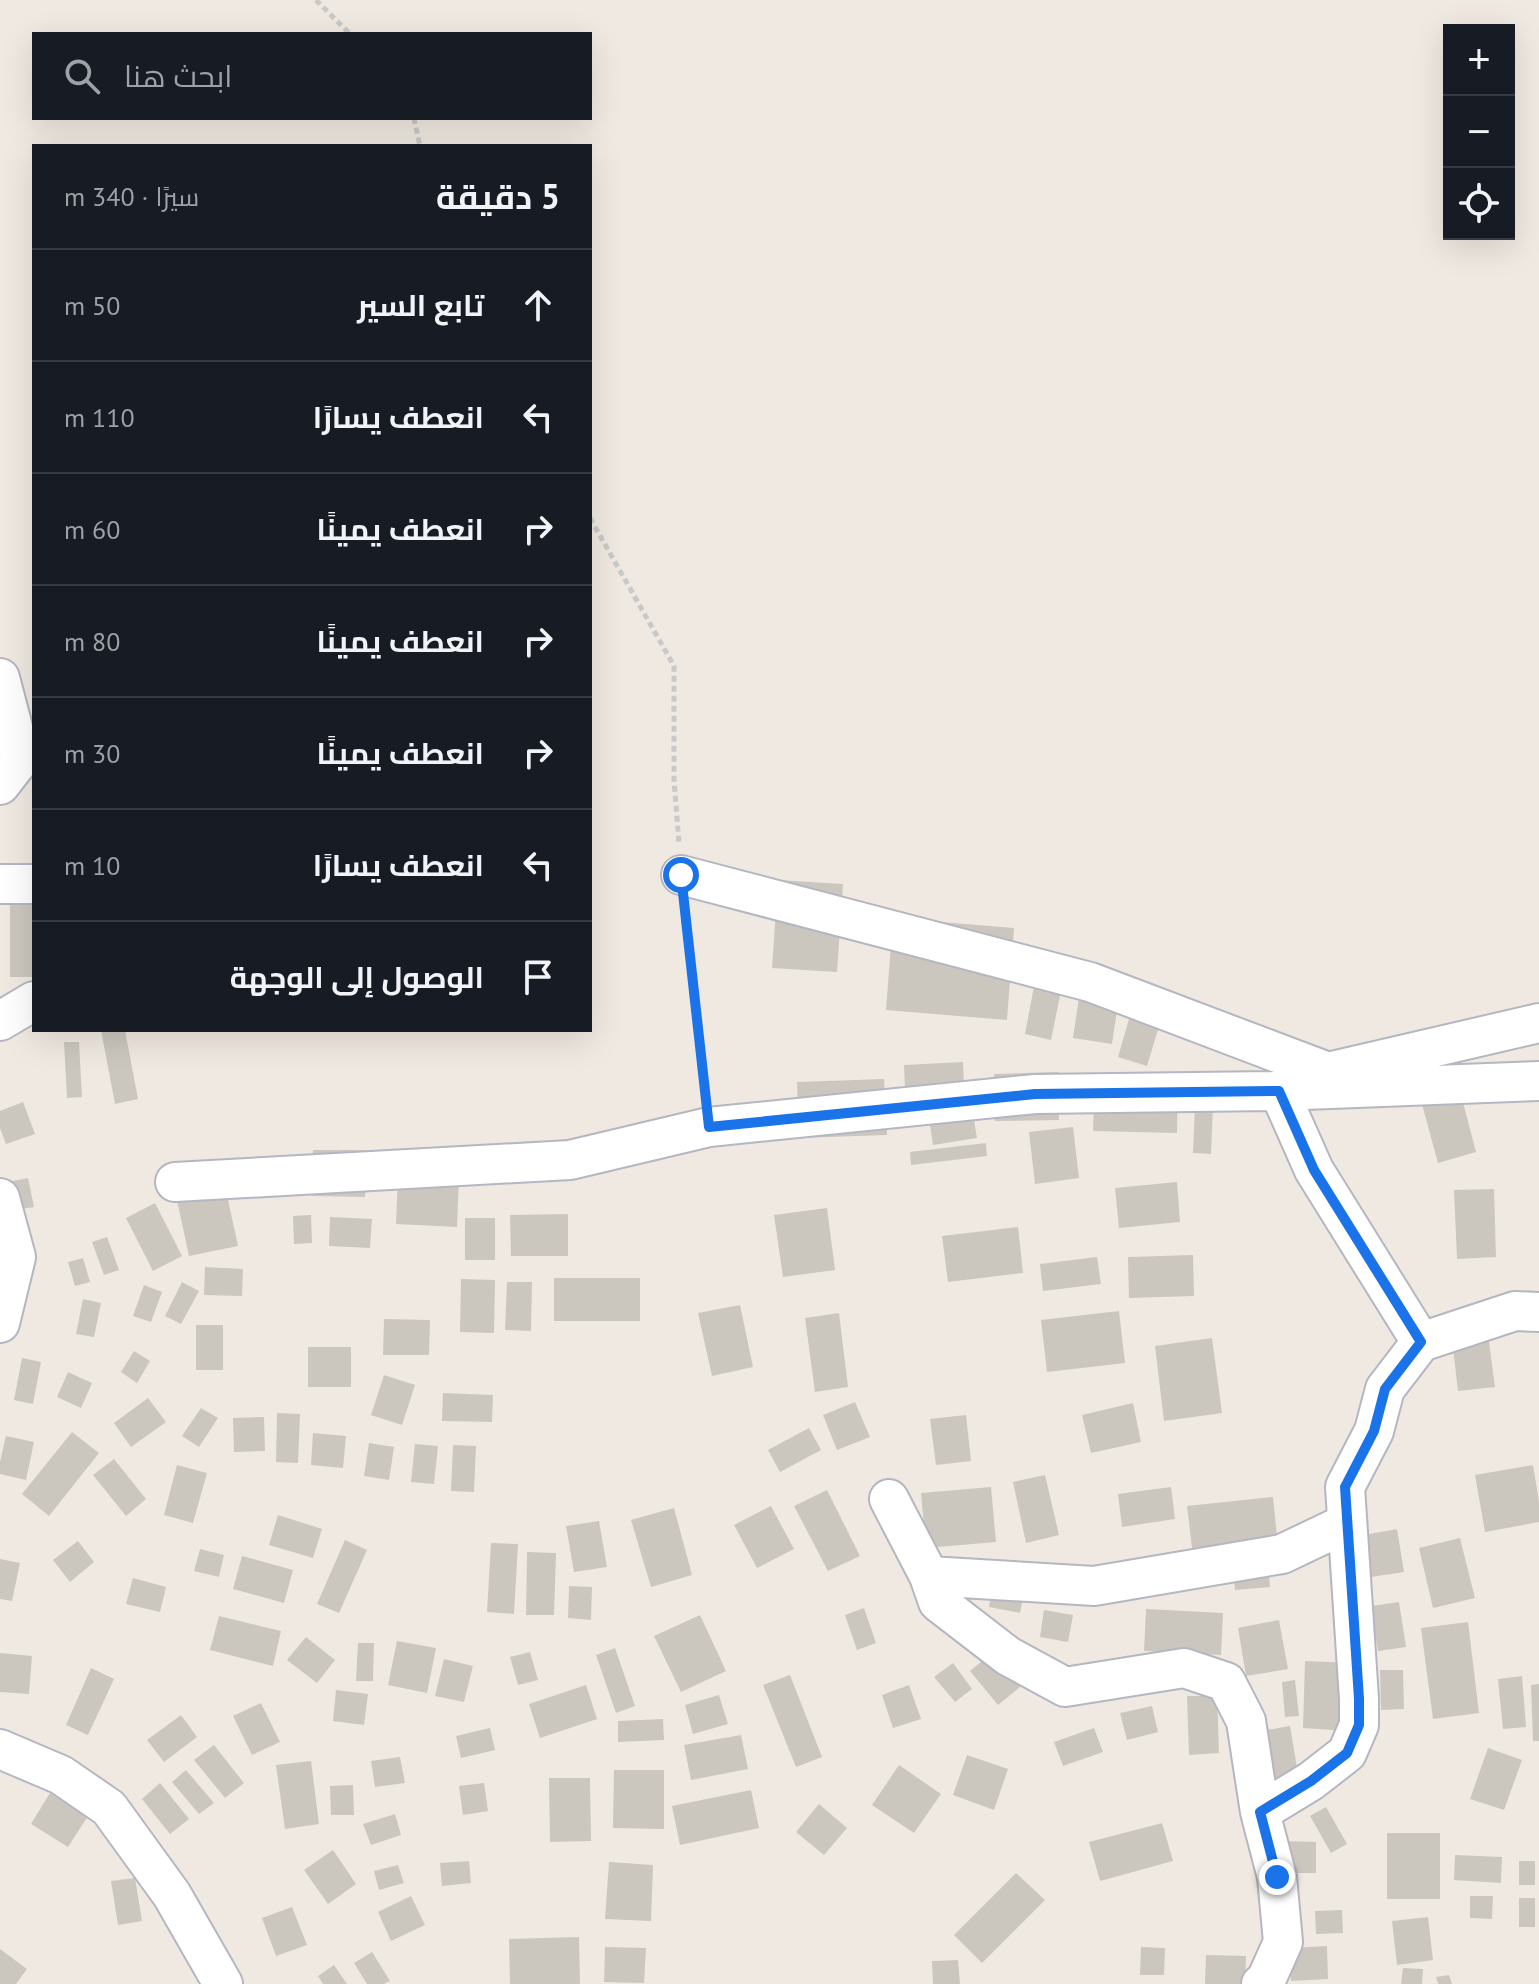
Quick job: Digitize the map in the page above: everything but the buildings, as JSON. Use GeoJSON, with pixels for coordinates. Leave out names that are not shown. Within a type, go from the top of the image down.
{"type":"FeatureCollection","features":[{"type":"Feature","properties":{"kind":"street"},"geometry":{"type":"LineString","coordinates":[[0,678],[21,758],[0,785]]}},
{"type":"Feature","properties":{"kind":"street"},"geometry":{"type":"LineString","coordinates":[[681,875],[1090,982],[1328,1072],[1539,1023]]}},
{"type":"Feature","properties":{"kind":"street"},"geometry":{"type":"LineString","coordinates":[[0,884],[32,884]]}},
{"type":"Feature","properties":{"kind":"street"},"geometry":{"type":"LineString","coordinates":[[0,1021],[32,1002]]}},
{"type":"Feature","properties":{"kind":"street"},"geometry":{"type":"LineString","coordinates":[[175,1182],[570,1160],[709,1127],[1035,1094],[1279,1091],[1539,1081]]}},
{"type":"Feature","properties":{"kind":"street"},"geometry":{"type":"LineString","coordinates":[[1279,1091],[1314,1170],[1421,1342]]}},
{"type":"Feature","properties":{"kind":"street"},"geometry":{"type":"LineString","coordinates":[[0,1198],[16,1257],[0,1323]]}},
{"type":"Feature","properties":{"kind":"street"},"geometry":{"type":"LineString","coordinates":[[1260,1812],[1311,1781],[1347,1753],[1359,1725],[1345,1487],[1374,1431],[1385,1389],[1421,1342],[1515,1311],[1539,1312]]}},
{"type":"Feature","properties":{"kind":"street"},"geometry":{"type":"LineString","coordinates":[[889,1499],[929,1576],[938,1602],[1008,1656],[1065,1687],[1184,1668],[1226,1682],[1246,1721],[1260,1812],[1277,1877],[1283,1942],[1266,1980],[1261,1984]]}},
{"type":"Feature","properties":{"kind":"street"},"geometry":{"type":"LineString","coordinates":[[929,1576],[1094,1586],[1282,1554],[1347,1523]]}},
{"type":"Feature","properties":{"kind":"street"},"geometry":{"type":"LineString","coordinates":[[0,1749],[61,1775],[109,1808],[172,1895],[223,1984]]}},
{"type":"Feature","properties":{"kind":"path"},"geometry":{"type":"LineString","coordinates":[[316,0],[348,32]]}},
{"type":"Feature","properties":{"kind":"path"},"geometry":{"type":"LineString","coordinates":[[414,120],[420,144]]}},
{"type":"Feature","properties":{"kind":"path"},"geometry":{"type":"LineString","coordinates":[[592,522],[674,666],[674,780],[681,875],[709,1127]]}},
{"type":"Feature","properties":{"kind":"route"},"geometry":{"type":"LineString","coordinates":[[681,875],[709,1127],[1035,1094],[1279,1091],[1314,1170],[1421,1342],[1385,1389],[1374,1431],[1345,1487],[1359,1725],[1347,1753],[1311,1781],[1260,1812],[1277,1877]]}}]}
